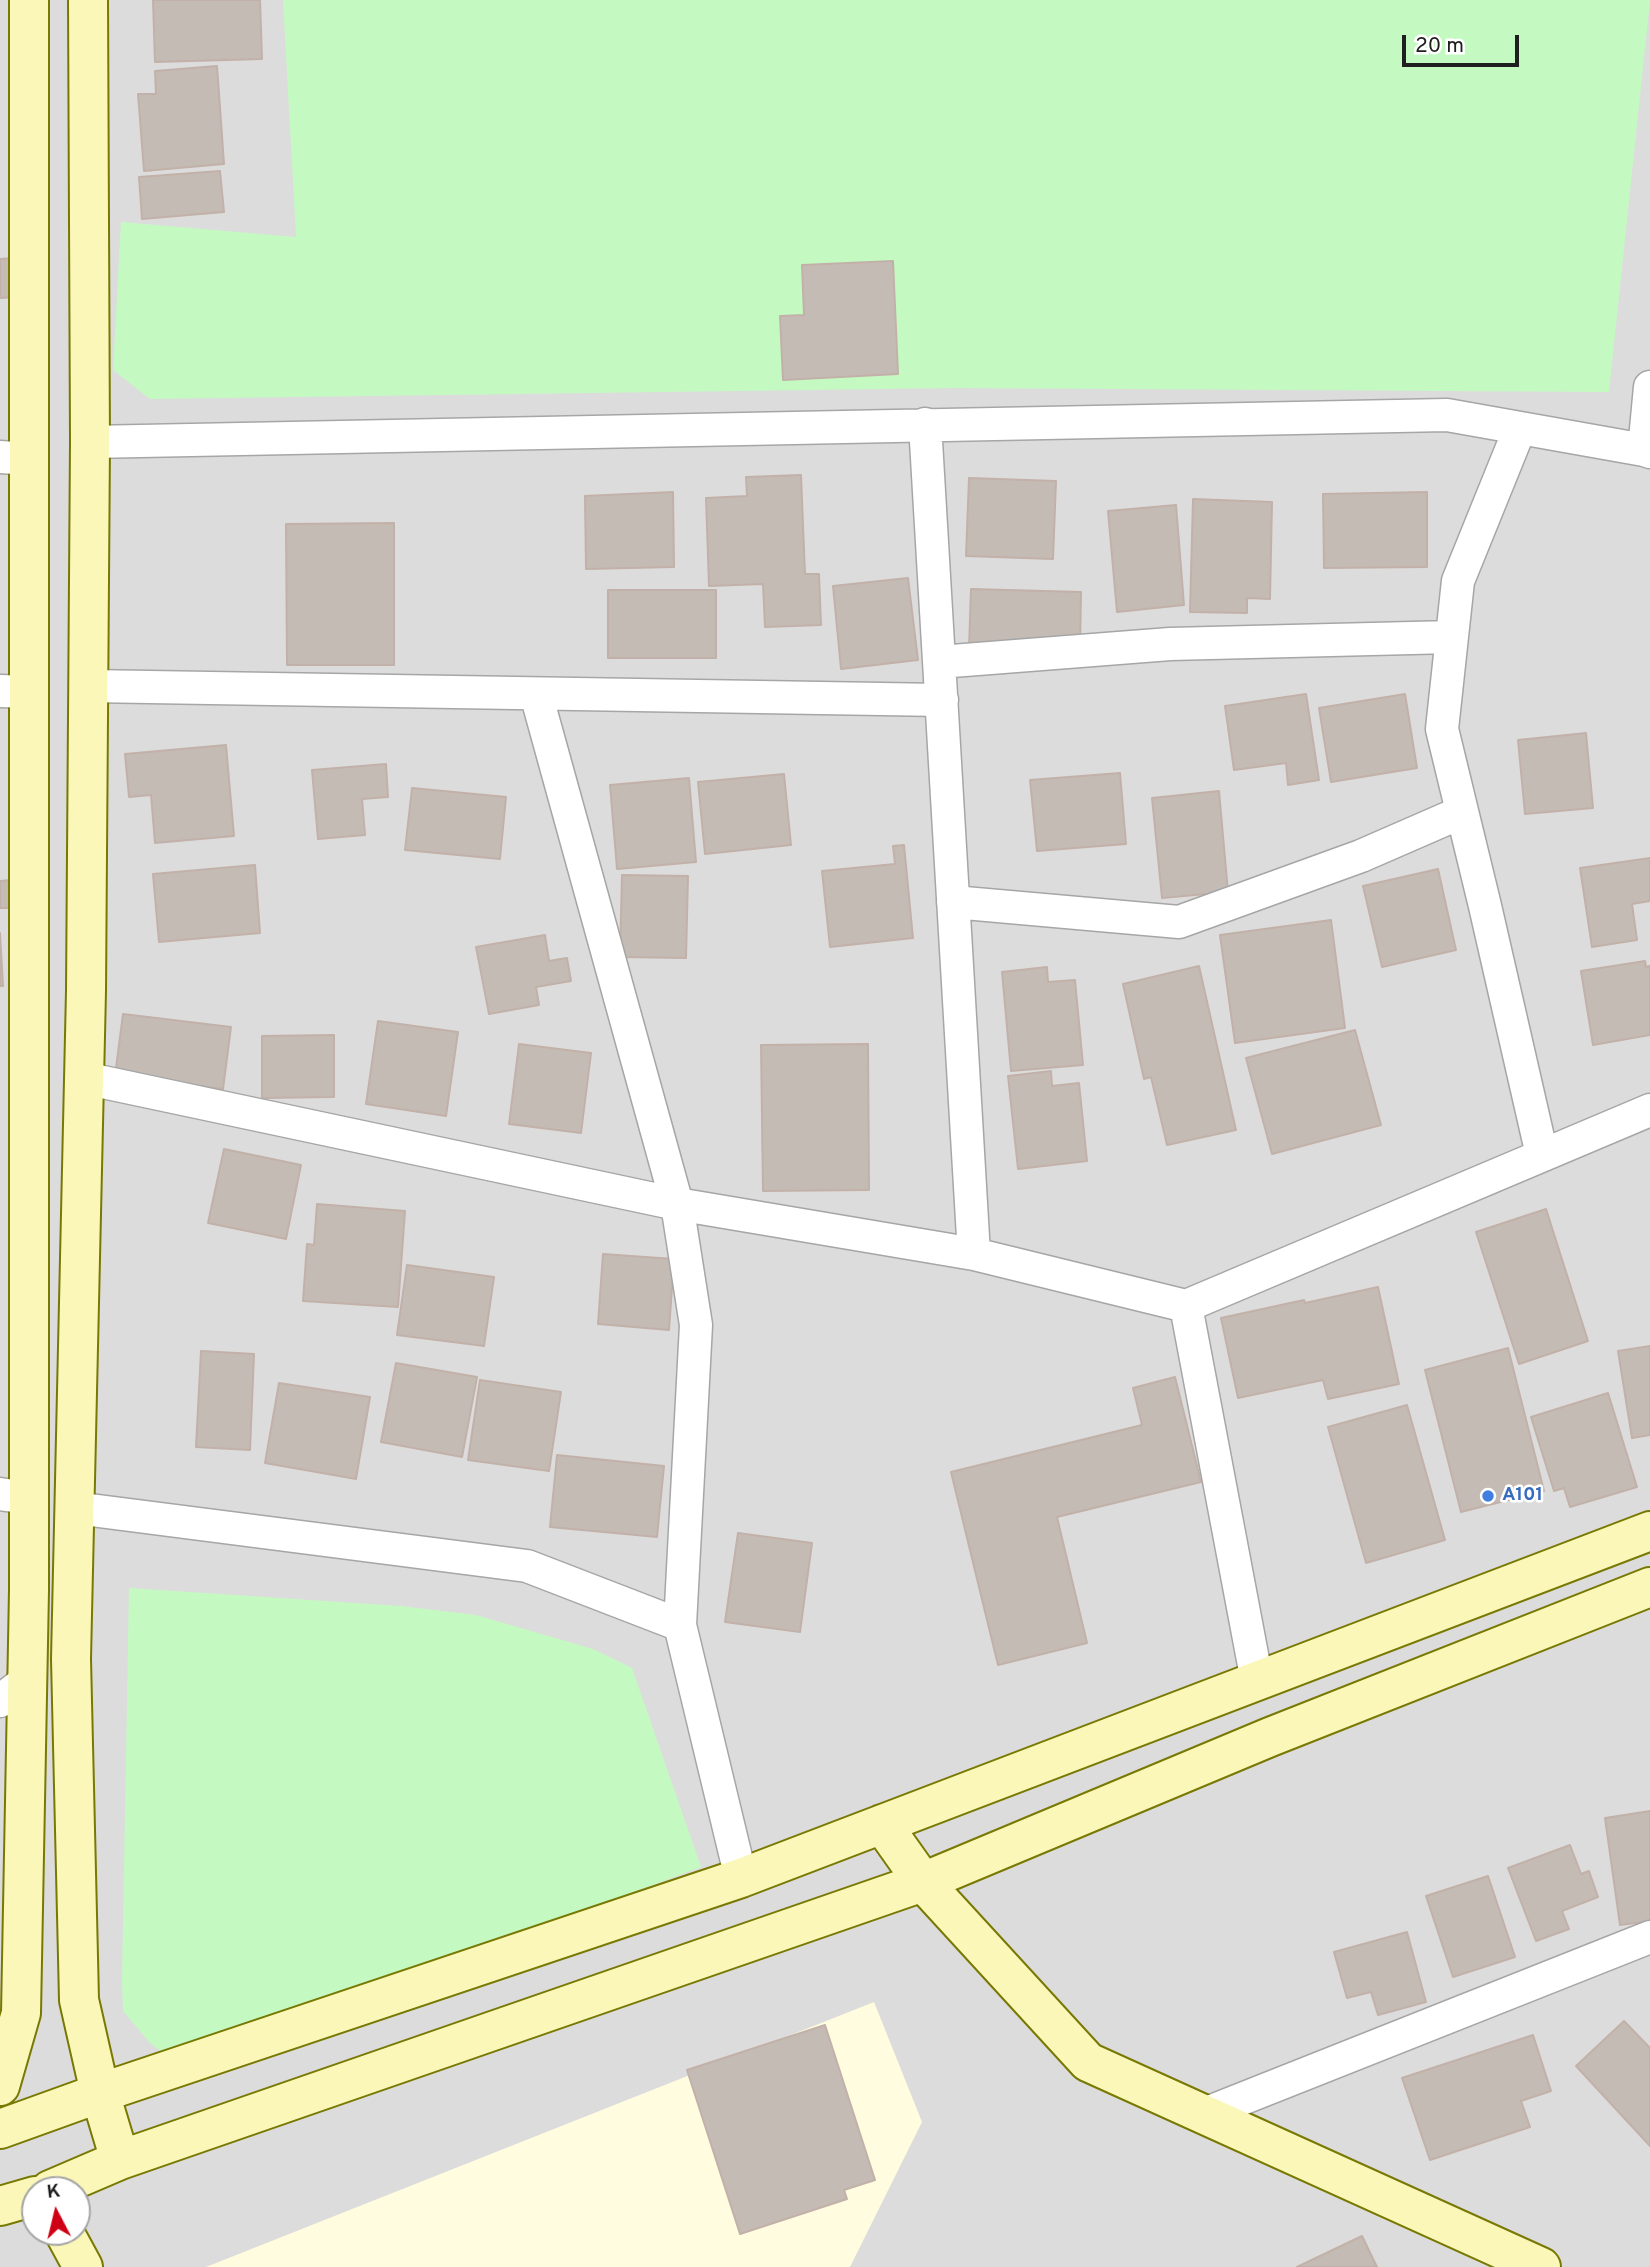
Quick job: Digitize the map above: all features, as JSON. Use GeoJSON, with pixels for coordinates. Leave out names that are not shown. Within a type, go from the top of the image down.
{"type":"FeatureCollection","features":[{"type":"Feature","properties":{"kind":"street"},"geometry":{"type":"LineString","coordinates":[[0,2086],[21,2013],[14,1691],[15,458],[29,0]]}},
{"type":"Feature","properties":{"kind":"street"},"geometry":{"type":"LineString","coordinates":[[88,0],[90,442],[84,1078],[71,1659],[79,2000],[100,2093],[120,2160]]}},
{"type":"Feature","properties":{"kind":"street"},"geometry":{"type":"LineString","coordinates":[[90,442],[1447,415],[1647,451],[1650,387]]}},
{"type":"Feature","properties":{"kind":"street"},"geometry":{"type":"LineString","coordinates":[[925,424],[974,1254]]}},
{"type":"Feature","properties":{"kind":"street"},"geometry":{"type":"LineString","coordinates":[[1520,428],[1458,581],[1442,729],[1542,1155]]}},
{"type":"Feature","properties":{"kind":"street"},"geometry":{"type":"LineString","coordinates":[[939,662],[1170,644],[1452,637]]}},
{"type":"Feature","properties":{"kind":"street"},"geometry":{"type":"LineString","coordinates":[[88,687],[942,700]]}},
{"type":"Feature","properties":{"kind":"street"},"geometry":{"type":"LineString","coordinates":[[536,694],[677,1204],[696,1325],[680,1625],[741,1878]]}},
{"type":"Feature","properties":{"kind":"street"},"geometry":{"type":"LineString","coordinates":[[953,902],[1179,922],[1361,856],[1462,812]]}},
{"type":"Feature","properties":{"kind":"street"},"geometry":{"type":"LineString","coordinates":[[84,1078],[677,1204],[974,1254],[1186,1306],[1650,1110]]}},
{"type":"Feature","properties":{"kind":"street"},"geometry":{"type":"LineString","coordinates":[[1186,1306],[1257,1681]]}},
{"type":"Feature","properties":{"kind":"street"},"geometry":{"type":"LineString","coordinates":[[75,1508],[527,1566],[680,1625]]}},
{"type":"Feature","properties":{"kind":"street"},"geometry":{"type":"LineString","coordinates":[[0,2129],[741,1878],[1650,1531]]}},
{"type":"Feature","properties":{"kind":"street"},"geometry":{"type":"LineString","coordinates":[[83,2176],[120,2160],[923,1882],[1270,1737],[1650,1587]]}},
{"type":"Feature","properties":{"kind":"street"},"geometry":{"type":"LineString","coordinates":[[882,1824],[923,1882],[1088,2062],[1541,2267]]}},
{"type":"Feature","properties":{"kind":"street"},"geometry":{"type":"LineString","coordinates":[[1204,2114],[1650,1937]]}},
{"type":"Feature","properties":{"kind":"street"},"geometry":{"type":"LineString","coordinates":[[0,2206],[21,2200]]}},
{"type":"Feature","properties":{"kind":"street"},"geometry":{"type":"LineString","coordinates":[[72,2246],[83,2267]]}},
{"type":"Feature","properties":{"kind":"shaded area"},"geometry":{"type":"Polygon","coordinates":[[[0,0],[1650,0],[1650,2267],[0,2267],[0,0]]]}},
{"type":"Feature","properties":{"kind":"shaded area"},"geometry":{"type":"Polygon","coordinates":[[[874,2002],[922,2122],[850,2267],[206,2267],[874,2002]]]}},
{"type":"Feature","properties":{"kind":"green space"},"geometry":{"type":"Polygon","coordinates":[[[283,0],[1650,0],[1609,392],[955,388],[150,399],[113,370],[121,222],[296,237],[283,0]]]}},
{"type":"Feature","properties":{"kind":"green space"},"geometry":{"type":"Polygon","coordinates":[[[129,1588],[401,1606],[476,1615],[593,1649],[632,1668],[701,1867],[204,2053],[170,2058],[150,2043],[123,2011],[129,1588]]]}},
{"type":"Feature","properties":{"kind":"building"},"geometry":{"type":"Polygon","coordinates":[[[153,0],[260,0],[262,59],[155,62],[153,0]]]}},
{"type":"Feature","properties":{"kind":"building"},"geometry":{"type":"Polygon","coordinates":[[[217,66],[224,164],[144,171],[138,94],[156,94],[155,71],[217,66]]]}},
{"type":"Feature","properties":{"kind":"building"},"geometry":{"type":"Polygon","coordinates":[[[220,171],[224,212],[142,219],[139,177],[220,171]]]}},
{"type":"Feature","properties":{"kind":"building"},"geometry":{"type":"Polygon","coordinates":[[[13,258],[15,297],[0,298],[0,259],[13,258]]]}},
{"type":"Feature","properties":{"kind":"building"},"geometry":{"type":"Polygon","coordinates":[[[893,261],[898,374],[783,380],[780,316],[804,315],[802,265],[893,261]]]}},
{"type":"Feature","properties":{"kind":"building"},"geometry":{"type":"Polygon","coordinates":[[[801,475],[805,574],[819,574],[821,625],[765,627],[763,584],[709,586],[706,498],[747,496],[746,477],[801,475]]]}},
{"type":"Feature","properties":{"kind":"building"},"geometry":{"type":"Polygon","coordinates":[[[969,478],[1056,481],[1053,559],[966,556],[969,478]]]}},
{"type":"Feature","properties":{"kind":"building"},"geometry":{"type":"Polygon","coordinates":[[[673,492],[674,567],[586,569],[585,496],[673,492]]]}},
{"type":"Feature","properties":{"kind":"building"},"geometry":{"type":"Polygon","coordinates":[[[1427,492],[1427,567],[1324,568],[1323,494],[1427,492]]]}},
{"type":"Feature","properties":{"kind":"building"},"geometry":{"type":"Polygon","coordinates":[[[1193,499],[1272,502],[1270,599],[1247,598],[1247,613],[1190,612],[1193,499]]]}},
{"type":"Feature","properties":{"kind":"building"},"geometry":{"type":"Polygon","coordinates":[[[1176,505],[1184,605],[1117,612],[1108,511],[1176,505]]]}},
{"type":"Feature","properties":{"kind":"building"},"geometry":{"type":"Polygon","coordinates":[[[394,523],[394,665],[287,665],[286,524],[394,523]]]}},
{"type":"Feature","properties":{"kind":"building"},"geometry":{"type":"Polygon","coordinates":[[[908,578],[918,660],[841,669],[833,586],[908,578]]]}},
{"type":"Feature","properties":{"kind":"building"},"geometry":{"type":"Polygon","coordinates":[[[971,589],[1081,592],[1080,651],[969,648],[971,589]]]}},
{"type":"Feature","properties":{"kind":"building"},"geometry":{"type":"Polygon","coordinates":[[[608,590],[716,590],[716,658],[608,658],[608,590]]]}},
{"type":"Feature","properties":{"kind":"building"},"geometry":{"type":"Polygon","coordinates":[[[1306,694],[1319,780],[1288,785],[1286,763],[1234,770],[1225,706],[1306,694]]]}},
{"type":"Feature","properties":{"kind":"building"},"geometry":{"type":"Polygon","coordinates":[[[1405,694],[1417,768],[1331,782],[1319,708],[1405,694]]]}},
{"type":"Feature","properties":{"kind":"building"},"geometry":{"type":"Polygon","coordinates":[[[1586,733],[1593,808],[1525,814],[1518,740],[1586,733]]]}},
{"type":"Feature","properties":{"kind":"building"},"geometry":{"type":"Polygon","coordinates":[[[226,745],[234,836],[155,843],[151,795],[129,797],[125,754],[226,745]]]}},
{"type":"Feature","properties":{"kind":"building"},"geometry":{"type":"Polygon","coordinates":[[[386,764],[388,797],[362,799],[365,835],[318,839],[312,770],[386,764]]]}},
{"type":"Feature","properties":{"kind":"building"},"geometry":{"type":"Polygon","coordinates":[[[1120,773],[1126,844],[1037,851],[1030,780],[1120,773]]]}},
{"type":"Feature","properties":{"kind":"building"},"geometry":{"type":"Polygon","coordinates":[[[784,774],[791,845],[705,854],[698,782],[784,774]]]}},
{"type":"Feature","properties":{"kind":"building"},"geometry":{"type":"Polygon","coordinates":[[[689,778],[696,862],[617,869],[610,785],[689,778]]]}},
{"type":"Feature","properties":{"kind":"building"},"geometry":{"type":"Polygon","coordinates":[[[412,788],[506,797],[500,859],[405,850],[412,788]]]}},
{"type":"Feature","properties":{"kind":"building"},"geometry":{"type":"Polygon","coordinates":[[[1219,791],[1228,892],[1162,898],[1152,798],[1219,791]]]}},
{"type":"Feature","properties":{"kind":"building"},"geometry":{"type":"Polygon","coordinates":[[[904,845],[913,938],[830,947],[822,871],[895,864],[893,846],[904,845]]]}},
{"type":"Feature","properties":{"kind":"building"},"geometry":{"type":"Polygon","coordinates":[[[1650,858],[1650,901],[1632,904],[1637,940],[1592,947],[1580,868],[1650,858]]]}},
{"type":"Feature","properties":{"kind":"building"},"geometry":{"type":"Polygon","coordinates":[[[255,865],[260,933],[159,942],[153,874],[255,865]]]}},
{"type":"Feature","properties":{"kind":"building"},"geometry":{"type":"Polygon","coordinates":[[[1438,869],[1456,950],[1382,967],[1363,886],[1438,869]]]}},
{"type":"Feature","properties":{"kind":"building"},"geometry":{"type":"Polygon","coordinates":[[[622,875],[688,876],[686,958],[620,957],[622,875]]]}},
{"type":"Feature","properties":{"kind":"building"},"geometry":{"type":"Polygon","coordinates":[[[11,880],[12,908],[0,908],[0,881],[11,880]]]}},
{"type":"Feature","properties":{"kind":"building"},"geometry":{"type":"Polygon","coordinates":[[[1331,920],[1345,1028],[1235,1043],[1220,935],[1331,920]]]}},
{"type":"Feature","properties":{"kind":"building"},"geometry":{"type":"Polygon","coordinates":[[[0,933],[3,986],[0,986],[0,933]]]}},
{"type":"Feature","properties":{"kind":"building"},"geometry":{"type":"Polygon","coordinates":[[[545,935],[549,961],[567,958],[571,981],[536,987],[539,1005],[489,1014],[476,947],[545,935]]]}},
{"type":"Feature","properties":{"kind":"building"},"geometry":{"type":"Polygon","coordinates":[[[1645,961],[1646,967],[1650,966],[1650,1035],[1593,1045],[1581,971],[1645,961]]]}},
{"type":"Feature","properties":{"kind":"building"},"geometry":{"type":"Polygon","coordinates":[[[1199,966],[1236,1130],[1167,1145],[1151,1077],[1144,1079],[1123,984],[1199,966]]]}},
{"type":"Feature","properties":{"kind":"building"},"geometry":{"type":"Polygon","coordinates":[[[1047,967],[1048,982],[1075,980],[1083,1065],[1011,1071],[1002,972],[1047,967]]]}},
{"type":"Feature","properties":{"kind":"building"},"geometry":{"type":"Polygon","coordinates":[[[123,1014],[231,1027],[223,1089],[115,1076],[123,1014]]]}},
{"type":"Feature","properties":{"kind":"building"},"geometry":{"type":"Polygon","coordinates":[[[378,1021],[458,1032],[446,1116],[366,1104],[378,1021]]]}},
{"type":"Feature","properties":{"kind":"building"},"geometry":{"type":"Polygon","coordinates":[[[1355,1030],[1381,1125],[1272,1154],[1246,1058],[1355,1030]]]}},
{"type":"Feature","properties":{"kind":"building"},"geometry":{"type":"Polygon","coordinates":[[[334,1035],[334,1097],[262,1098],[262,1036],[334,1035]]]}},
{"type":"Feature","properties":{"kind":"building"},"geometry":{"type":"Polygon","coordinates":[[[519,1044],[591,1053],[581,1133],[509,1124],[519,1044]]]}},
{"type":"Feature","properties":{"kind":"building"},"geometry":{"type":"Polygon","coordinates":[[[868,1044],[869,1190],[763,1191],[761,1045],[868,1044]]]}},
{"type":"Feature","properties":{"kind":"building"},"geometry":{"type":"Polygon","coordinates":[[[1051,1071],[1052,1086],[1079,1083],[1087,1161],[1018,1169],[1008,1076],[1051,1071]]]}},
{"type":"Feature","properties":{"kind":"building"},"geometry":{"type":"Polygon","coordinates":[[[224,1149],[301,1165],[286,1239],[208,1223],[224,1149]]]}},
{"type":"Feature","properties":{"kind":"building"},"geometry":{"type":"Polygon","coordinates":[[[317,1204],[405,1211],[398,1307],[303,1301],[307,1244],[314,1245],[317,1204]]]}},
{"type":"Feature","properties":{"kind":"building"},"geometry":{"type":"Polygon","coordinates":[[[1546,1209],[1588,1341],[1519,1364],[1476,1232],[1546,1209]]]}},
{"type":"Feature","properties":{"kind":"building"},"geometry":{"type":"Polygon","coordinates":[[[603,1254],[674,1259],[669,1330],[598,1324],[603,1254]]]}},
{"type":"Feature","properties":{"kind":"building"},"geometry":{"type":"Polygon","coordinates":[[[407,1265],[494,1277],[484,1346],[397,1335],[407,1265]]]}},
{"type":"Feature","properties":{"kind":"building"},"geometry":{"type":"Polygon","coordinates":[[[1378,1287],[1399,1384],[1328,1399],[1323,1380],[1238,1398],[1221,1318],[1378,1287]]]}},
{"type":"Feature","properties":{"kind":"building"},"geometry":{"type":"Polygon","coordinates":[[[1650,1346],[1650,1435],[1632,1438],[1618,1351],[1650,1346]]]}},
{"type":"Feature","properties":{"kind":"building"},"geometry":{"type":"Polygon","coordinates":[[[1508,1348],[1544,1491],[1461,1512],[1425,1370],[1508,1348]]]}},
{"type":"Feature","properties":{"kind":"building"},"geometry":{"type":"Polygon","coordinates":[[[201,1351],[254,1354],[250,1450],[196,1447],[201,1351]]]}},
{"type":"Feature","properties":{"kind":"building"},"geometry":{"type":"Polygon","coordinates":[[[396,1363],[477,1377],[462,1457],[381,1442],[396,1363]]]}},
{"type":"Feature","properties":{"kind":"building"},"geometry":{"type":"Polygon","coordinates":[[[1175,1377],[1201,1482],[1057,1517],[1087,1643],[998,1665],[951,1472],[1142,1425],[1133,1388],[1175,1377]]]}},
{"type":"Feature","properties":{"kind":"building"},"geometry":{"type":"Polygon","coordinates":[[[480,1380],[561,1392],[549,1471],[468,1460],[480,1380]]]}},
{"type":"Feature","properties":{"kind":"building"},"geometry":{"type":"Polygon","coordinates":[[[279,1383],[370,1397],[356,1479],[265,1463],[279,1383]]]}},
{"type":"Feature","properties":{"kind":"building"},"geometry":{"type":"Polygon","coordinates":[[[1608,1393],[1637,1487],[1570,1507],[1564,1488],[1554,1491],[1531,1417],[1608,1393]]]}},
{"type":"Feature","properties":{"kind":"building"},"geometry":{"type":"Polygon","coordinates":[[[1407,1405],[1445,1540],[1366,1563],[1328,1427],[1407,1405]]]}},
{"type":"Feature","properties":{"kind":"building"},"geometry":{"type":"Polygon","coordinates":[[[557,1455],[664,1466],[657,1537],[550,1527],[557,1455]]]}},
{"type":"Feature","properties":{"kind":"building"},"geometry":{"type":"Polygon","coordinates":[[[738,1533],[812,1543],[800,1632],[725,1622],[738,1533]]]}},
{"type":"Feature","properties":{"kind":"building"},"geometry":{"type":"Polygon","coordinates":[[[1650,1811],[1650,1921],[1620,1925],[1605,1818],[1650,1811]]]}},
{"type":"Feature","properties":{"kind":"building"},"geometry":{"type":"Polygon","coordinates":[[[1570,1845],[1581,1874],[1589,1871],[1598,1897],[1562,1911],[1569,1929],[1536,1941],[1508,1868],[1570,1845]]]}},
{"type":"Feature","properties":{"kind":"building"},"geometry":{"type":"Polygon","coordinates":[[[1488,1876],[1515,1957],[1453,1977],[1426,1896],[1488,1876]]]}},
{"type":"Feature","properties":{"kind":"building"},"geometry":{"type":"Polygon","coordinates":[[[1407,1932],[1426,2002],[1378,2015],[1371,1992],[1347,1998],[1334,1952],[1407,1932]]]}},
{"type":"Feature","properties":{"kind":"building"},"geometry":{"type":"Polygon","coordinates":[[[1624,2021],[1650,2048],[1650,2146],[1576,2066],[1624,2021]]]}},
{"type":"Feature","properties":{"kind":"building"},"geometry":{"type":"Polygon","coordinates":[[[825,2025],[875,2180],[844,2190],[847,2199],[740,2234],[687,2070],[825,2025]]]}},
{"type":"Feature","properties":{"kind":"building"},"geometry":{"type":"Polygon","coordinates":[[[1533,2035],[1551,2091],[1521,2101],[1530,2127],[1430,2160],[1402,2078],[1533,2035]]]}},
{"type":"Feature","properties":{"kind":"building"},"geometry":{"type":"Polygon","coordinates":[[[1362,2236],[1377,2267],[1297,2267],[1362,2236]]]}},
{"type":"Feature","properties":{"kind":"place","name":"A101"},"geometry":{"type":"Point","coordinates":[1488,1496]}}]}
